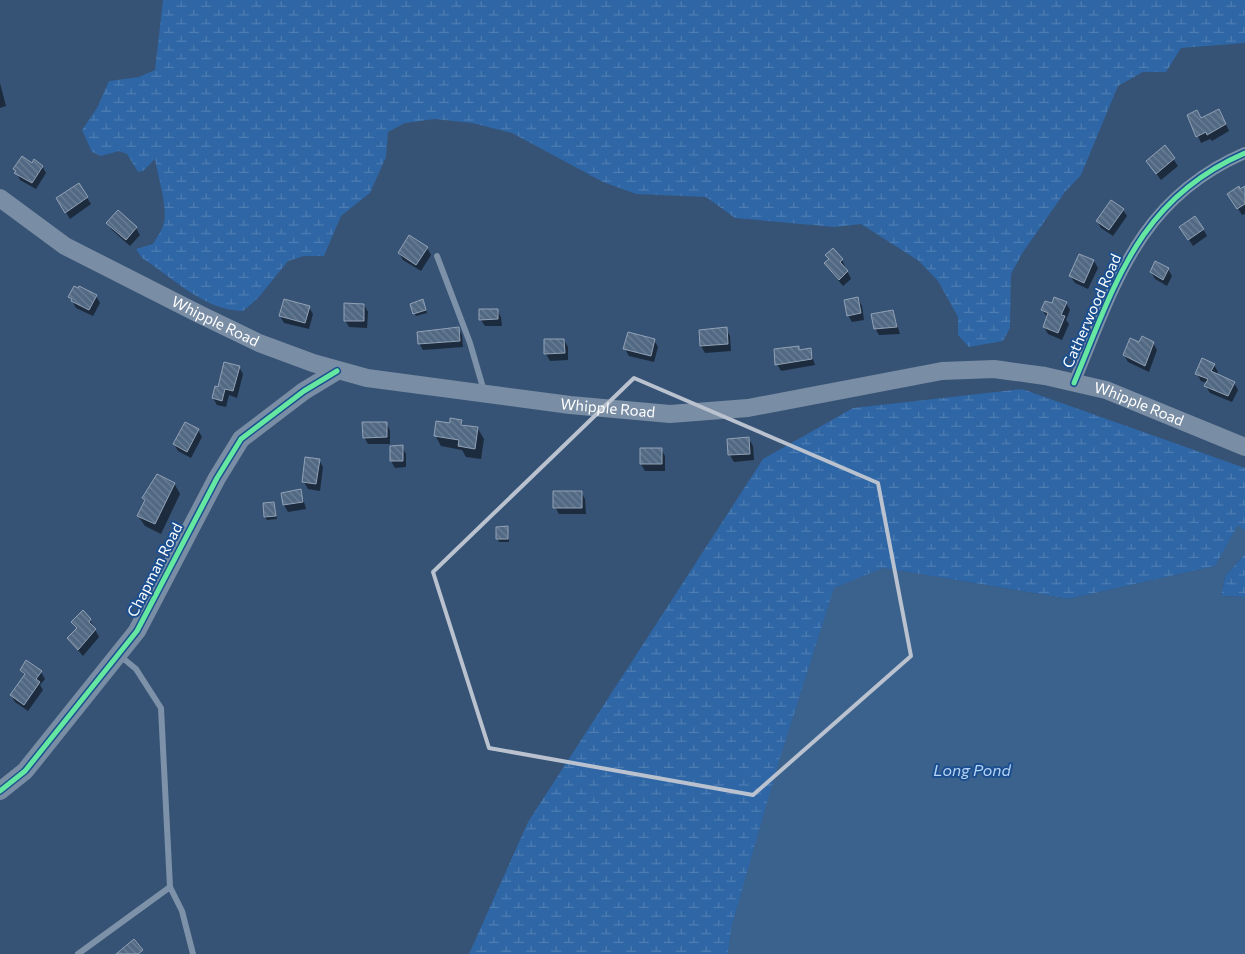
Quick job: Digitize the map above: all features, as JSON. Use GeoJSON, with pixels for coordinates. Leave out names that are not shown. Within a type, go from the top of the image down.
{"type":"FeatureCollection","features":[{"type":"Feature","properties":{"kind":"main road","name":"Whipple Road"},"geometry":{"type":"LineString","coordinates":[[0,198],[64,246],[94,262],[260,343],[337,371],[367,378],[485,394],[670,414],[748,408],[942,371],[994,369],[1046,376],[1106,390],[1244,446]]}},
{"type":"Feature","properties":{"kind":"main road","name":"Chapman Road"},"geometry":{"type":"LineString","coordinates":[[0,791],[25,772],[137,631],[217,478],[241,439],[304,391],[337,371]]}},
{"type":"Feature","properties":{"kind":"street","name":"Catherwood Road"},"geometry":{"type":"LineString","coordinates":[[1074,382],[1125,262],[1145,230],[1180,192],[1223,162],[1245,153]]}},
{"type":"Feature","properties":{"kind":"lane"},"geometry":{"type":"LineString","coordinates":[[437,256],[470,343],[485,394]]}},
{"type":"Feature","properties":{"kind":"lane"},"geometry":{"type":"LineString","coordinates":[[118,655],[136,669],[161,708],[170,887],[182,912],[193,954]]}},
{"type":"Feature","properties":{"kind":"lane"},"geometry":{"type":"LineString","coordinates":[[78,954],[170,887]]}},
{"type":"Feature","properties":{"kind":"highlighted area"},"geometry":{"type":"Polygon","coordinates":[[[634,378],[878,483],[911,656],[753,795],[489,748],[433,572],[634,378]]]}},
{"type":"Feature","properties":{"kind":"green space"},"geometry":{"type":"Polygon","coordinates":[[[163,0],[1245,0],[1245,43],[1181,48],[1166,72],[1143,72],[1118,86],[1081,175],[1065,192],[1023,252],[1011,274],[1010,328],[1003,341],[969,347],[958,335],[958,317],[938,281],[919,261],[861,224],[835,227],[735,218],[706,197],[636,194],[603,182],[512,133],[472,123],[435,119],[405,123],[388,132],[386,157],[370,193],[341,216],[324,256],[304,256],[288,261],[258,298],[243,311],[229,310],[215,305],[189,292],[142,258],[136,249],[153,244],[165,219],[164,203],[155,159],[143,171],[138,172],[127,154],[119,151],[101,156],[92,152],[82,130],[97,108],[109,81],[139,77],[155,70],[163,0]]]}},
{"type":"Feature","properties":{"kind":"green space"},"geometry":{"type":"Polygon","coordinates":[[[1022,389],[1245,468],[1245,531],[1238,526],[1216,566],[1069,599],[883,568],[732,925],[728,954],[469,954],[528,822],[763,459],[853,408],[1022,389]]]}},
{"type":"Feature","properties":{"kind":"green space"},"geometry":{"type":"Polygon","coordinates":[[[1245,554],[1245,597],[1221,596],[1225,576],[1245,554]]]}},
{"type":"Feature","properties":{"kind":"water","name":"Long Pond"},"geometry":{"type":"Polygon","coordinates":[[[1238,525],[1245,531],[1245,554],[1225,576],[1221,596],[1245,597],[1245,954],[728,954],[732,925],[779,761],[834,588],[883,568],[1069,599],[1215,566],[1238,525]]]}},
{"type":"Feature","properties":{"kind":"building"},"geometry":{"type":"Polygon","coordinates":[[[1219,109],[1226,124],[1207,135],[1206,132],[1196,137],[1187,115],[1197,110],[1201,118],[1219,109]]]}},
{"type":"Feature","properties":{"kind":"building"},"geometry":{"type":"Polygon","coordinates":[[[1165,145],[1175,158],[1156,174],[1146,161],[1165,145]]]}},
{"type":"Feature","properties":{"kind":"building"},"geometry":{"type":"Polygon","coordinates":[[[22,156],[32,163],[34,159],[43,166],[32,183],[14,173],[16,171],[13,169],[22,156]]]}},
{"type":"Feature","properties":{"kind":"building"},"geometry":{"type":"Polygon","coordinates":[[[79,183],[88,197],[65,213],[56,198],[79,183]]]}},
{"type":"Feature","properties":{"kind":"building"},"geometry":{"type":"Polygon","coordinates":[[[1239,186],[1240,189],[1245,186],[1245,204],[1237,209],[1227,194],[1239,186]]]}},
{"type":"Feature","properties":{"kind":"building"},"geometry":{"type":"Polygon","coordinates":[[[1111,200],[1124,209],[1109,230],[1096,221],[1111,200]]]}},
{"type":"Feature","properties":{"kind":"building"},"geometry":{"type":"Polygon","coordinates":[[[118,210],[137,227],[126,240],[106,223],[118,210]]]}},
{"type":"Feature","properties":{"kind":"building"},"geometry":{"type":"Polygon","coordinates":[[[1195,216],[1204,229],[1188,240],[1179,227],[1195,216]]]}},
{"type":"Feature","properties":{"kind":"building"},"geometry":{"type":"Polygon","coordinates":[[[409,235],[428,247],[416,265],[398,253],[409,235]]]}},
{"type":"Feature","properties":{"kind":"building"},"geometry":{"type":"Polygon","coordinates":[[[833,248],[843,259],[840,262],[848,271],[839,280],[824,263],[829,259],[825,255],[833,248]]]}},
{"type":"Feature","properties":{"kind":"building"},"geometry":{"type":"Polygon","coordinates":[[[1079,254],[1094,260],[1084,283],[1069,276],[1079,254]]]}},
{"type":"Feature","properties":{"kind":"building"},"geometry":{"type":"Polygon","coordinates":[[[1155,261],[1169,268],[1163,280],[1150,272],[1155,261]]]}},
{"type":"Feature","properties":{"kind":"building"},"geometry":{"type":"Polygon","coordinates":[[[74,286],[78,288],[79,286],[97,295],[89,310],[71,301],[72,299],[68,297],[74,286]]]}},
{"type":"Feature","properties":{"kind":"building"},"geometry":{"type":"Polygon","coordinates":[[[858,297],[861,313],[847,316],[844,300],[858,297]]]}},
{"type":"Feature","properties":{"kind":"building"},"geometry":{"type":"Polygon","coordinates":[[[1054,297],[1067,302],[1061,315],[1065,316],[1058,333],[1043,327],[1048,313],[1041,310],[1045,301],[1052,303],[1054,297]]]}},
{"type":"Feature","properties":{"kind":"building"},"geometry":{"type":"Polygon","coordinates":[[[284,299],[310,306],[305,323],[279,316],[284,299]]]}},
{"type":"Feature","properties":{"kind":"building"},"geometry":{"type":"Polygon","coordinates":[[[423,299],[426,310],[413,314],[410,304],[423,299]]]}},
{"type":"Feature","properties":{"kind":"building"},"geometry":{"type":"Polygon","coordinates":[[[344,303],[364,304],[364,321],[344,321],[344,303]]]}},
{"type":"Feature","properties":{"kind":"building"},"geometry":{"type":"Polygon","coordinates":[[[479,309],[498,309],[498,319],[479,320],[479,309]]]}},
{"type":"Feature","properties":{"kind":"building"},"geometry":{"type":"Polygon","coordinates":[[[893,310],[897,327],[874,329],[871,314],[893,310]]]}},
{"type":"Feature","properties":{"kind":"building"},"geometry":{"type":"Polygon","coordinates":[[[459,327],[460,341],[418,344],[417,332],[459,327]]]}},
{"type":"Feature","properties":{"kind":"building"},"geometry":{"type":"Polygon","coordinates":[[[727,327],[728,344],[700,346],[699,330],[727,327]]]}},
{"type":"Feature","properties":{"kind":"building"},"geometry":{"type":"Polygon","coordinates":[[[628,332],[655,339],[651,356],[623,349],[628,332]]]}},
{"type":"Feature","properties":{"kind":"building"},"geometry":{"type":"Polygon","coordinates":[[[1142,336],[1154,342],[1145,366],[1123,355],[1130,338],[1139,342],[1142,336]]]}},
{"type":"Feature","properties":{"kind":"building"},"geometry":{"type":"Polygon","coordinates":[[[544,339],[564,339],[565,353],[544,354],[544,339]]]}},
{"type":"Feature","properties":{"kind":"building"},"geometry":{"type":"Polygon","coordinates":[[[799,346],[799,350],[811,348],[812,359],[775,365],[774,349],[799,346]]]}},
{"type":"Feature","properties":{"kind":"building"},"geometry":{"type":"Polygon","coordinates":[[[1202,358],[1215,364],[1211,371],[1235,382],[1228,396],[1204,386],[1208,379],[1195,374],[1202,358]]]}},
{"type":"Feature","properties":{"kind":"building"},"geometry":{"type":"Polygon","coordinates":[[[224,362],[240,366],[233,391],[225,389],[222,401],[212,398],[215,386],[218,387],[224,362]]]}},
{"type":"Feature","properties":{"kind":"building"},"geometry":{"type":"Polygon","coordinates":[[[450,418],[462,420],[461,425],[478,427],[475,449],[458,446],[459,440],[434,436],[436,421],[450,423],[450,418]]]}},
{"type":"Feature","properties":{"kind":"building"},"geometry":{"type":"Polygon","coordinates":[[[185,422],[199,429],[187,452],[173,444],[185,422]]]}},
{"type":"Feature","properties":{"kind":"building"},"geometry":{"type":"Polygon","coordinates":[[[362,422],[387,422],[387,437],[363,438],[362,422]]]}},
{"type":"Feature","properties":{"kind":"building"},"geometry":{"type":"Polygon","coordinates":[[[749,437],[750,454],[728,455],[727,439],[749,437]]]}},
{"type":"Feature","properties":{"kind":"building"},"geometry":{"type":"Polygon","coordinates":[[[403,445],[403,461],[390,461],[390,446],[403,445]]]}},
{"type":"Feature","properties":{"kind":"building"},"geometry":{"type":"Polygon","coordinates":[[[640,448],[662,448],[662,464],[640,464],[640,448]]]}},
{"type":"Feature","properties":{"kind":"building"},"geometry":{"type":"Polygon","coordinates":[[[305,457],[320,459],[316,484],[302,482],[305,457]]]}},
{"type":"Feature","properties":{"kind":"building"},"geometry":{"type":"Polygon","coordinates":[[[157,474],[175,483],[155,524],[137,516],[145,500],[142,498],[157,474]]]}},
{"type":"Feature","properties":{"kind":"building"},"geometry":{"type":"Polygon","coordinates":[[[301,489],[303,502],[283,505],[281,493],[301,489]]]}},
{"type":"Feature","properties":{"kind":"building"},"geometry":{"type":"Polygon","coordinates":[[[553,491],[582,491],[582,508],[553,508],[553,491]]]}},
{"type":"Feature","properties":{"kind":"building"},"geometry":{"type":"Polygon","coordinates":[[[274,502],[276,516],[264,517],[263,503],[274,502]]]}},
{"type":"Feature","properties":{"kind":"building"},"geometry":{"type":"Polygon","coordinates":[[[508,526],[508,539],[496,539],[496,527],[508,526]]]}},
{"type":"Feature","properties":{"kind":"building"},"geometry":{"type":"Polygon","coordinates":[[[83,610],[91,619],[89,622],[96,629],[78,650],[67,638],[77,628],[71,622],[83,610]]]}},
{"type":"Feature","properties":{"kind":"building"},"geometry":{"type":"Polygon","coordinates":[[[26,660],[42,671],[36,679],[40,682],[24,705],[10,695],[25,674],[20,670],[26,660]]]}},
{"type":"Feature","properties":{"kind":"building"},"geometry":{"type":"Polygon","coordinates":[[[134,939],[143,950],[138,954],[116,954],[134,939]]]}},
{"type":"Feature","properties":{"kind":"cycle path"},"geometry":{"type":"LineString","coordinates":[[1074,383],[1118,279],[1135,248],[1155,220],[1179,195],[1209,172],[1245,153]]}},
{"type":"Feature","properties":{"kind":"cycle path"},"geometry":{"type":"LineString","coordinates":[[0,791],[25,771],[137,631],[217,478],[241,439],[304,391],[337,371]]}}]}
